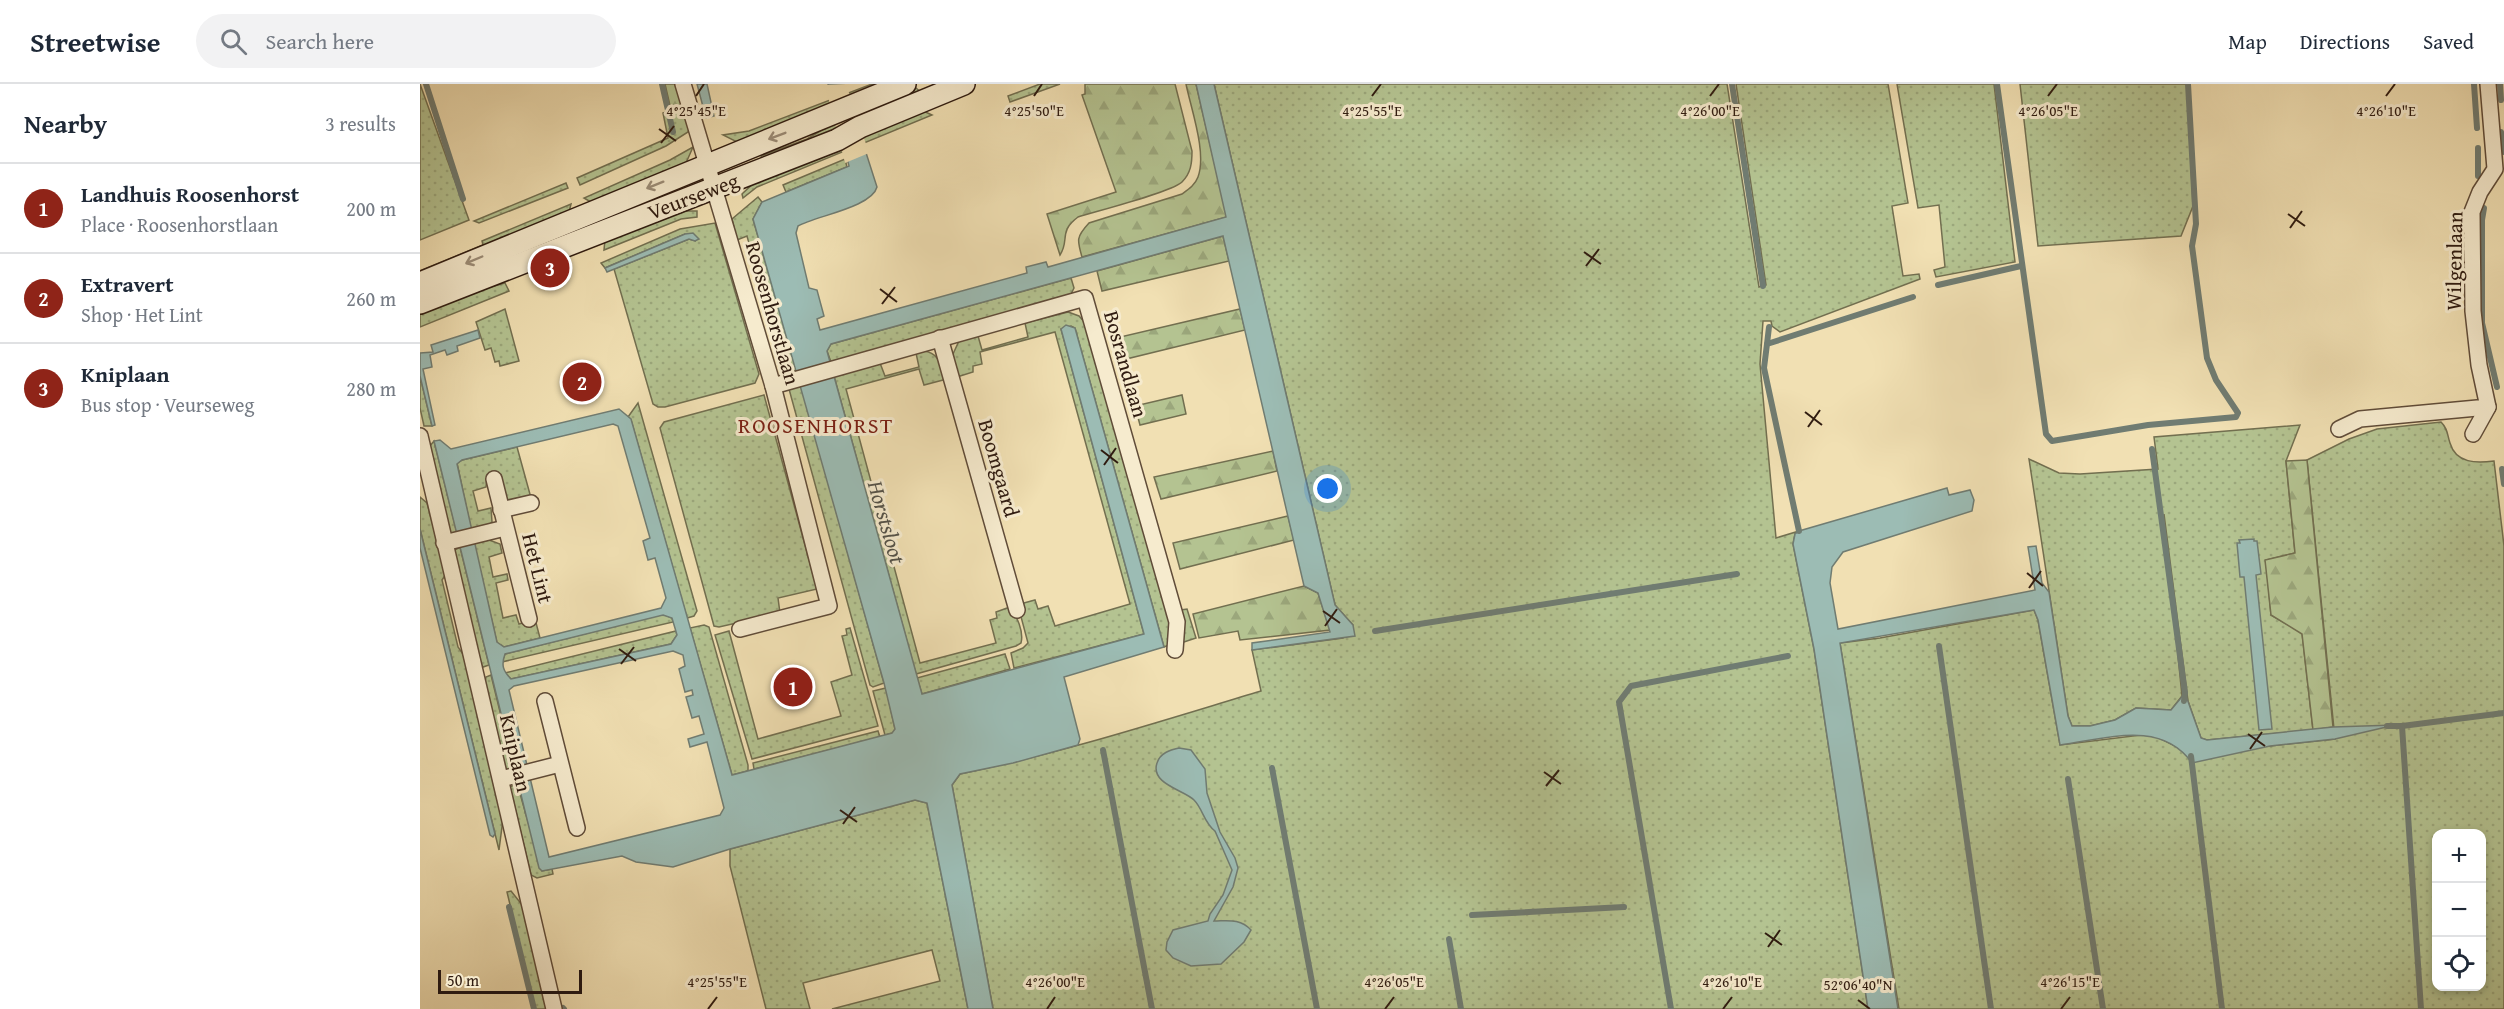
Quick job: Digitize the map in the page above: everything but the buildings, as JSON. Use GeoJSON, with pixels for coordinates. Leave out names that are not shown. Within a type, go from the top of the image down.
{"type":"FeatureCollection","features":[{"type":"Feature","properties":{"kind":"main road","name":"Veurseweg"},"geometry":{"type":"LineString","coordinates":[[420,283],[905,84]]}},
{"type":"Feature","properties":{"kind":"main road","name":"Veurseweg"},"geometry":{"type":"LineString","coordinates":[[420,303],[837,140],[860,127],[964,84]]}},
{"type":"Feature","properties":{"kind":"street","name":"Roosenhorstlaan"},"geometry":{"type":"LineString","coordinates":[[683,84],[709,163],[714,187],[773,386],[829,606],[740,630]]}},
{"type":"Feature","properties":{"kind":"street","name":"Wilgenlaan"},"geometry":{"type":"LineString","coordinates":[[2488,84],[2495,169],[2480,192],[2472,212],[2473,311],[2479,365],[2488,407]]}},
{"type":"Feature","properties":{"kind":"street","name":"Bosrandlaan"},"geometry":{"type":"LineString","coordinates":[[773,386],[1085,298],[1177,622],[1175,650]]}},
{"type":"Feature","properties":{"kind":"street","name":"Boomgaard"},"geometry":{"type":"LineString","coordinates":[[940,338],[1017,610]]}},
{"type":"Feature","properties":{"kind":"street"},"geometry":{"type":"LineString","coordinates":[[2339,429],[2360,419],[2488,407]]}},
{"type":"Feature","properties":{"kind":"street"},"geometry":{"type":"LineString","coordinates":[[2473,434],[2488,407]]}},
{"type":"Feature","properties":{"kind":"street","name":"Kniplaan"},"geometry":{"type":"LineString","coordinates":[[420,436],[505,778],[554,1009]]}},
{"type":"Feature","properties":{"kind":"street","name":"Het Lint"},"geometry":{"type":"LineString","coordinates":[[494,479],[529,619]]}},
{"type":"Feature","properties":{"kind":"street","name":"Het Lint"},"geometry":{"type":"LineString","coordinates":[[501,510],[531,503]]}},
{"type":"Feature","properties":{"kind":"street","name":"Het Lint"},"geometry":{"type":"LineString","coordinates":[[448,542],[506,528]]}},
{"type":"Feature","properties":{"kind":"street"},"geometry":{"type":"LineString","coordinates":[[545,701],[577,828]]}},
{"type":"Feature","properties":{"kind":"street"},"geometry":{"type":"LineString","coordinates":[[505,778],[560,764]]}},
{"type":"Feature","properties":{"kind":"green space"},"geometry":{"type":"Polygon","coordinates":[[[420,84],[469,220],[420,240],[420,84]]]}},
{"type":"Feature","properties":{"kind":"green space"},"geometry":{"type":"Polygon","coordinates":[[[665,84],[677,84],[683,106],[671,110],[665,84]]]}},
{"type":"Feature","properties":{"kind":"green space"},"geometry":{"type":"Polygon","coordinates":[[[872,84],[888,84],[737,142],[723,135],[749,131],[872,84]]]}},
{"type":"Feature","properties":{"kind":"green space"},"geometry":{"type":"Polygon","coordinates":[[[1040,84],[1060,84],[1010,102],[1008,96],[1040,84]]]}},
{"type":"Feature","properties":{"kind":"green space"},"geometry":{"type":"Polygon","coordinates":[[[1085,84],[1175,84],[1192,151],[1191,164],[1185,179],[1175,186],[1150,196],[1078,217],[1068,227],[1060,255],[1047,214],[1116,192],[1082,95],[1085,94],[1085,84]]]}},
{"type":"Feature","properties":{"kind":"green space"},"geometry":{"type":"Polygon","coordinates":[[[1186,84],[1196,84],[1227,217],[1082,257],[1079,239],[1089,223],[1182,194],[1197,180],[1201,156],[1186,84]]]}},
{"type":"Feature","properties":{"kind":"green space"},"geometry":{"type":"Polygon","coordinates":[[[1214,84],[1727,84],[1759,287],[1766,285],[1736,84],[1888,84],[1908,203],[1892,206],[1903,276],[1919,274],[1920,279],[1780,332],[1772,326],[1771,321],[1763,321],[1760,364],[1776,538],[1799,531],[1795,534],[1793,544],[1814,649],[1868,1009],[993,1009],[952,785],[960,774],[1074,746],[1261,691],[1252,650],[1343,638],[1353,625],[1335,605],[1214,84]]]}},
{"type":"Feature","properties":{"kind":"green space"},"geometry":{"type":"Polygon","coordinates":[[[1897,84],[1994,84],[2015,262],[1936,277],[1934,270],[1945,267],[1939,205],[1918,208],[1897,84]]]}},
{"type":"Feature","properties":{"kind":"green space"},"geometry":{"type":"Polygon","coordinates":[[[2020,84],[2187,84],[2193,206],[2181,236],[2038,246],[2020,84]]]}},
{"type":"Feature","properties":{"kind":"green space"},"geometry":{"type":"Polygon","coordinates":[[[916,88],[923,94],[764,164],[761,156],[807,139],[850,113],[916,88]]]}},
{"type":"Feature","properties":{"kind":"green space"},"geometry":{"type":"Polygon","coordinates":[[[683,106],[688,132],[666,146],[580,185],[577,178],[668,138],[663,113],[683,106]]]}},
{"type":"Feature","properties":{"kind":"green space"},"geometry":{"type":"Polygon","coordinates":[[[919,109],[932,115],[757,187],[743,198],[742,194],[756,181],[919,109]]]}},
{"type":"Feature","properties":{"kind":"green space"},"geometry":{"type":"Polygon","coordinates":[[[693,147],[686,163],[594,204],[584,198],[670,160],[693,147]]]}},
{"type":"Feature","properties":{"kind":"green space"},"geometry":{"type":"Polygon","coordinates":[[[845,159],[847,167],[786,192],[783,185],[845,159]]]}},
{"type":"Feature","properties":{"kind":"green space"},"geometry":{"type":"Polygon","coordinates":[[[566,183],[568,188],[479,223],[474,221],[566,183]]]}},
{"type":"Feature","properties":{"kind":"green space"},"geometry":{"type":"Polygon","coordinates":[[[758,197],[762,202],[753,219],[797,371],[784,373],[747,236],[737,240],[732,219],[758,197]]]}},
{"type":"Feature","properties":{"kind":"green space"},"geometry":{"type":"Polygon","coordinates":[[[571,204],[569,212],[420,275],[420,271],[483,245],[482,241],[571,204]]]}},
{"type":"Feature","properties":{"kind":"green space"},"geometry":{"type":"Polygon","coordinates":[[[681,211],[697,211],[697,217],[681,219],[604,250],[605,239],[681,211]]]}},
{"type":"Feature","properties":{"kind":"green space"},"geometry":{"type":"Polygon","coordinates":[[[715,223],[759,374],[755,383],[658,407],[653,404],[614,269],[689,239],[696,241],[685,234],[605,268],[601,263],[680,229],[715,223]]]}},
{"type":"Feature","properties":{"kind":"green space"},"geometry":{"type":"Polygon","coordinates":[[[1223,236],[1229,261],[1102,291],[1097,271],[1223,236]]]}},
{"type":"Feature","properties":{"kind":"green space"},"geometry":{"type":"Polygon","coordinates":[[[1071,278],[1074,288],[1070,296],[831,362],[827,351],[831,344],[1071,278]]]}},
{"type":"Feature","properties":{"kind":"green space"},"geometry":{"type":"Polygon","coordinates":[[[505,283],[509,291],[420,327],[420,310],[450,298],[505,283]]]}},
{"type":"Feature","properties":{"kind":"green space"},"geometry":{"type":"Polygon","coordinates":[[[505,309],[519,361],[500,366],[499,361],[495,362],[491,348],[485,350],[476,322],[505,309]]]}},
{"type":"Feature","properties":{"kind":"green space"},"geometry":{"type":"Polygon","coordinates":[[[1240,309],[1245,330],[1122,360],[1116,338],[1240,309]]]}},
{"type":"Feature","properties":{"kind":"green space"},"geometry":{"type":"Polygon","coordinates":[[[1068,312],[1079,316],[1087,325],[1169,619],[1169,645],[1164,647],[1075,328],[1071,326],[1061,329],[1144,634],[1014,668],[1011,653],[1028,643],[1020,613],[1020,604],[1035,600],[1038,609],[1048,606],[1055,626],[1130,604],[1055,332],[980,352],[982,364],[973,366],[973,372],[957,377],[953,354],[959,341],[978,336],[982,350],[1028,337],[1025,323],[1068,312]]]}},
{"type":"Feature","properties":{"kind":"green space"},"geometry":{"type":"Polygon","coordinates":[[[924,351],[936,357],[947,379],[924,385],[919,369],[846,389],[920,663],[996,643],[990,620],[997,618],[996,612],[1010,607],[1019,624],[1022,639],[1021,643],[1016,646],[916,674],[834,376],[880,363],[885,376],[919,367],[916,353],[924,351]]]}},
{"type":"Feature","properties":{"kind":"green space"},"geometry":{"type":"Polygon","coordinates":[[[420,376],[432,426],[424,426],[420,408],[420,376]]]}},
{"type":"Feature","properties":{"kind":"green space"},"geometry":{"type":"Polygon","coordinates":[[[801,385],[884,683],[873,687],[870,685],[789,389],[801,385]]]}},
{"type":"Feature","properties":{"kind":"green space"},"geometry":{"type":"Polygon","coordinates":[[[764,395],[817,589],[778,598],[780,613],[719,627],[714,626],[660,428],[664,422],[764,395]]]}},
{"type":"Feature","properties":{"kind":"green space"},"geometry":{"type":"Polygon","coordinates":[[[1182,395],[1186,414],[1140,425],[1135,406],[1182,395]]]}},
{"type":"Feature","properties":{"kind":"green space"},"geometry":{"type":"Polygon","coordinates":[[[638,403],[697,611],[694,616],[687,618],[631,420],[628,417],[638,403]]]}},
{"type":"Feature","properties":{"kind":"green space"},"geometry":{"type":"Polygon","coordinates":[[[2441,422],[2457,455],[2474,462],[2494,461],[2504,546],[2504,1009],[1899,1009],[1840,643],[2034,610],[2038,620],[2060,745],[2141,735],[2155,736],[2183,750],[2270,746],[2335,739],[2307,460],[2349,439],[2377,429],[2441,422]]]}},
{"type":"Feature","properties":{"kind":"green space"},"geometry":{"type":"Polygon","coordinates":[[[2300,425],[2286,461],[2295,553],[2266,560],[2271,615],[2302,633],[2313,730],[2207,740],[2201,738],[2188,701],[2164,514],[2182,696],[2171,710],[2136,708],[2115,720],[2090,726],[2072,726],[2068,716],[2029,459],[2059,473],[2080,474],[2158,469],[2154,437],[2300,425]]]}},
{"type":"Feature","properties":{"kind":"green space"},"geometry":{"type":"Polygon","coordinates":[[[434,441],[457,533],[449,532],[429,447],[434,441]]]}},
{"type":"Feature","properties":{"kind":"green space"},"geometry":{"type":"Polygon","coordinates":[[[517,447],[531,498],[510,501],[505,497],[499,474],[487,477],[486,487],[473,491],[478,511],[491,508],[492,522],[488,526],[471,529],[457,463],[517,447]]]}},
{"type":"Feature","properties":{"kind":"green space"},"geometry":{"type":"Polygon","coordinates":[[[1273,451],[1277,471],[1161,499],[1154,477],[1273,451]]]}},
{"type":"Feature","properties":{"kind":"green space"},"geometry":{"type":"Polygon","coordinates":[[[2307,460],[2333,727],[2313,730],[2302,634],[2271,615],[2265,560],[2295,553],[2286,461],[2307,460]]]}},
{"type":"Feature","properties":{"kind":"green space"},"geometry":{"type":"Polygon","coordinates":[[[420,497],[427,503],[446,574],[442,580],[458,647],[465,657],[503,819],[499,850],[420,529],[420,497]]]}},
{"type":"Feature","properties":{"kind":"green space"},"geometry":{"type":"Polygon","coordinates":[[[1288,516],[1294,540],[1180,569],[1173,543],[1288,516]]]}},
{"type":"Feature","properties":{"kind":"green space"},"geometry":{"type":"Polygon","coordinates":[[[489,540],[500,544],[502,553],[489,557],[493,577],[507,574],[508,580],[496,583],[503,618],[516,615],[519,624],[535,619],[540,638],[504,647],[497,643],[474,543],[489,540]]]}},
{"type":"Feature","properties":{"kind":"green space"},"geometry":{"type":"Polygon","coordinates":[[[460,547],[489,665],[483,667],[453,551],[460,547]]]}},
{"type":"Feature","properties":{"kind":"green space"},"geometry":{"type":"Polygon","coordinates":[[[1304,586],[1318,593],[1330,630],[1240,640],[1238,631],[1199,638],[1193,614],[1304,586]]]}},
{"type":"Feature","properties":{"kind":"green space"},"geometry":{"type":"Polygon","coordinates":[[[1187,609],[1196,638],[1181,643],[1181,610],[1187,609]]]}},
{"type":"Feature","properties":{"kind":"green space"},"geometry":{"type":"Polygon","coordinates":[[[663,614],[672,618],[673,622],[502,662],[505,654],[663,614]]]}},
{"type":"Feature","properties":{"kind":"green space"},"geometry":{"type":"Polygon","coordinates":[[[704,625],[709,627],[748,765],[748,771],[732,775],[690,628],[704,625]]]}},
{"type":"Feature","properties":{"kind":"green space"},"geometry":{"type":"Polygon","coordinates":[[[850,628],[878,726],[752,759],[715,635],[729,631],[758,739],[841,716],[831,682],[852,675],[842,636],[847,635],[846,629],[850,628]]]}},
{"type":"Feature","properties":{"kind":"green space"},"geometry":{"type":"Polygon","coordinates":[[[676,631],[677,635],[671,644],[511,679],[505,673],[676,631]]]}},
{"type":"Feature","properties":{"kind":"green space"},"geometry":{"type":"Polygon","coordinates":[[[1005,654],[1010,669],[922,694],[917,678],[1005,654]]]}},
{"type":"Feature","properties":{"kind":"green space"},"geometry":{"type":"Polygon","coordinates":[[[491,675],[514,769],[505,768],[485,682],[486,677],[491,675]]]}},
{"type":"Feature","properties":{"kind":"green space"},"geometry":{"type":"Polygon","coordinates":[[[886,688],[895,729],[893,733],[885,735],[873,691],[886,688]]]}},
{"type":"Feature","properties":{"kind":"green space"},"geometry":{"type":"Polygon","coordinates":[[[878,731],[880,737],[754,769],[753,763],[878,731]]]}},
{"type":"Feature","properties":{"kind":"green space"},"geometry":{"type":"Polygon","coordinates":[[[517,783],[542,871],[552,869],[553,874],[537,878],[531,875],[510,787],[517,783]]]}},
{"type":"Feature","properties":{"kind":"green space"},"geometry":{"type":"Polygon","coordinates":[[[915,800],[927,803],[968,1009],[832,1009],[940,981],[932,950],[803,983],[810,1009],[766,1009],[730,866],[730,849],[915,800]]]}},
{"type":"Feature","properties":{"kind":"green space"},"geometry":{"type":"Polygon","coordinates":[[[511,891],[523,906],[548,1009],[535,1009],[507,892],[511,891]]]}},
{"type":"Feature","properties":{"kind":"water"},"geometry":{"type":"Polygon","coordinates":[[[697,84],[707,84],[714,116],[706,118],[697,84]]]}},
{"type":"Feature","properties":{"kind":"water"},"geometry":{"type":"Polygon","coordinates":[[[828,84],[844,84],[877,187],[873,194],[855,205],[798,226],[796,233],[809,288],[817,290],[824,316],[817,319],[820,330],[1027,273],[1026,267],[1046,262],[1048,267],[1226,217],[1196,84],[1214,84],[1335,605],[1353,625],[1355,636],[1252,650],[1252,643],[1330,632],[1318,593],[1304,586],[1223,236],[831,344],[827,351],[922,694],[1144,634],[1061,329],[1066,325],[1075,328],[1164,647],[1064,677],[1080,739],[1078,745],[1013,763],[960,774],[952,785],[993,1009],[968,1009],[927,803],[915,800],[730,849],[673,867],[636,862],[622,856],[542,871],[539,868],[434,441],[440,440],[451,449],[619,409],[631,419],[732,775],[892,733],[895,729],[884,683],[753,219],[762,202],[849,166],[828,84]],[[613,424],[462,460],[457,464],[497,642],[504,647],[661,608],[666,598],[655,558],[648,560],[643,541],[650,538],[618,426],[613,424]],[[663,615],[505,654],[504,668],[511,679],[671,644],[677,635],[672,618],[663,615]],[[673,651],[514,686],[509,690],[549,857],[720,815],[724,808],[707,742],[690,747],[688,739],[704,734],[699,716],[692,718],[686,697],[693,695],[692,690],[685,692],[679,669],[685,666],[683,655],[673,651]]]}},
{"type":"Feature","properties":{"kind":"water"},"geometry":{"type":"Polygon","coordinates":[[[693,233],[699,239],[695,241],[689,239],[607,272],[605,268],[685,234],[693,233]]]}},
{"type":"Feature","properties":{"kind":"water"},"geometry":{"type":"Polygon","coordinates":[[[478,330],[480,338],[457,346],[458,351],[447,355],[445,350],[430,355],[432,367],[423,369],[435,425],[432,426],[420,376],[420,353],[433,352],[431,345],[478,330]]]}},
{"type":"Feature","properties":{"kind":"water"},"geometry":{"type":"Polygon","coordinates":[[[1947,488],[1949,495],[1970,490],[1974,500],[1972,511],[1843,552],[1832,567],[1830,583],[1838,629],[2035,590],[2028,547],[2036,546],[2042,583],[2049,592],[2068,716],[2072,726],[2090,726],[2115,720],[2136,708],[2171,710],[2185,693],[2201,738],[2207,740],[2333,727],[2395,725],[2335,739],[2270,746],[2192,763],[2179,749],[2149,736],[2114,736],[2060,745],[2038,620],[2034,610],[1840,643],[1898,1009],[1868,1009],[1814,649],[1793,544],[1795,534],[1799,531],[1947,488]]]}},
{"type":"Feature","properties":{"kind":"water"},"geometry":{"type":"Polygon","coordinates":[[[420,529],[495,834],[493,837],[490,835],[420,548],[420,529]]]}},
{"type":"Feature","properties":{"kind":"water"},"geometry":{"type":"Polygon","coordinates":[[[2254,539],[2257,541],[2261,574],[2256,575],[2272,729],[2259,730],[2244,577],[2240,577],[2237,543],[2240,543],[2239,540],[2254,539]]]}},
{"type":"Feature","properties":{"kind":"water"},"geometry":{"type":"Polygon","coordinates":[[[1179,748],[1191,750],[1205,769],[1207,793],[1220,832],[1238,868],[1233,887],[1214,921],[1238,922],[1251,930],[1244,942],[1221,964],[1191,966],[1173,958],[1166,950],[1173,930],[1208,921],[1223,895],[1232,870],[1215,831],[1208,824],[1194,800],[1169,786],[1158,776],[1156,770],[1160,757],[1179,748]]]}},
{"type":"Feature","properties":{"kind":"pier"},"geometry":{"type":"Polygon","coordinates":[[[846,84],[869,153],[845,163],[825,85],[846,84]]]}},
{"type":"Feature","properties":{"kind":"waterway"},"geometry":{"type":"LineString","coordinates":[[426,84],[463,199]]}},
{"type":"Feature","properties":{"kind":"waterway"},"geometry":{"type":"LineString","coordinates":[[662,84],[673,132]]}},
{"type":"Feature","properties":{"kind":"waterway"},"geometry":{"type":"LineString","coordinates":[[1732,84],[1763,286]]}},
{"type":"Feature","properties":{"kind":"waterway"},"geometry":{"type":"LineString","coordinates":[[1997,84],[2046,434],[2052,441],[2148,425],[2236,417],[2238,413],[2216,380],[2207,358],[2192,246],[2196,224],[2188,84]]}},
{"type":"Feature","properties":{"kind":"waterway"},"geometry":{"type":"LineString","coordinates":[[2474,84],[2477,128]]}},
{"type":"Feature","properties":{"kind":"waterway"},"geometry":{"type":"LineString","coordinates":[[2500,84],[2501,100]]}},
{"type":"Feature","properties":{"kind":"waterway"},"geometry":{"type":"LineString","coordinates":[[2501,132],[2504,152]]}},
{"type":"Feature","properties":{"kind":"waterway"},"geometry":{"type":"LineString","coordinates":[[2478,148],[2478,176]]}},
{"type":"Feature","properties":{"kind":"waterway"},"geometry":{"type":"LineString","coordinates":[[2484,208],[2482,323],[2497,387]]}},
{"type":"Feature","properties":{"kind":"waterway"},"geometry":{"type":"LineString","coordinates":[[1938,285],[2021,266]]}},
{"type":"Feature","properties":{"kind":"waterway"},"geometry":{"type":"LineString","coordinates":[[1799,531],[1764,368],[1767,344],[1913,297]]}},
{"type":"Feature","properties":{"kind":"waterway"},"geometry":{"type":"LineString","coordinates":[[1767,344],[1769,327]]}},
{"type":"Feature","properties":{"kind":"waterway"},"geometry":{"type":"LineString","coordinates":[[2152,449],[2185,693],[2184,701]]}},
{"type":"Feature","properties":{"kind":"waterway"},"geometry":{"type":"LineString","coordinates":[[2502,469],[2504,484]]}},
{"type":"Feature","properties":{"kind":"waterway"},"geometry":{"type":"LineString","coordinates":[[1375,631],[1737,574]]}},
{"type":"Feature","properties":{"kind":"waterway"},"geometry":{"type":"LineString","coordinates":[[1939,646],[1991,1009]]}},
{"type":"Feature","properties":{"kind":"waterway"},"geometry":{"type":"LineString","coordinates":[[1671,1009],[1619,702],[1631,686],[1788,656]]}},
{"type":"Feature","properties":{"kind":"waterway"},"geometry":{"type":"LineString","coordinates":[[2387,726],[2504,713]]}},
{"type":"Feature","properties":{"kind":"waterway"},"geometry":{"type":"LineString","coordinates":[[2402,726],[2421,1009]]}},
{"type":"Feature","properties":{"kind":"waterway"},"geometry":{"type":"LineString","coordinates":[[1103,750],[1152,1009]]}},
{"type":"Feature","properties":{"kind":"waterway"},"geometry":{"type":"LineString","coordinates":[[2191,756],[2222,1009]]}},
{"type":"Feature","properties":{"kind":"waterway"},"geometry":{"type":"LineString","coordinates":[[1272,768],[1317,1009]]}},
{"type":"Feature","properties":{"kind":"waterway"},"geometry":{"type":"LineString","coordinates":[[2068,779],[2103,1009]]}},
{"type":"Feature","properties":{"kind":"waterway"},"geometry":{"type":"LineString","coordinates":[[509,907],[534,1009]]}},
{"type":"Feature","properties":{"kind":"waterway"},"geometry":{"type":"LineString","coordinates":[[1472,915],[1624,907]]}},
{"type":"Feature","properties":{"kind":"waterway"},"geometry":{"type":"LineString","coordinates":[[1449,939],[1461,1009]]}},
{"type":"Feature","properties":{"kind":"place","name":"Kniplaan"},"geometry":{"type":"Point","coordinates":[550,268]}},
{"type":"Feature","properties":{"kind":"place","name":"Extravert"},"geometry":{"type":"Point","coordinates":[582,382]}},
{"type":"Feature","properties":{"kind":"place","name":"Landhuis Roosenhorst"},"geometry":{"type":"Point","coordinates":[793,687]}},
{"type":"Feature","properties":{"kind":"district","name":"ROOSENHORST"},"geometry":{"type":"Point","coordinates":[816,425]}},
{"type":"Feature","properties":{"kind":"water label","name":"Horstsloot"},"geometry":{"type":"Point","coordinates":[887,522]}}]}
